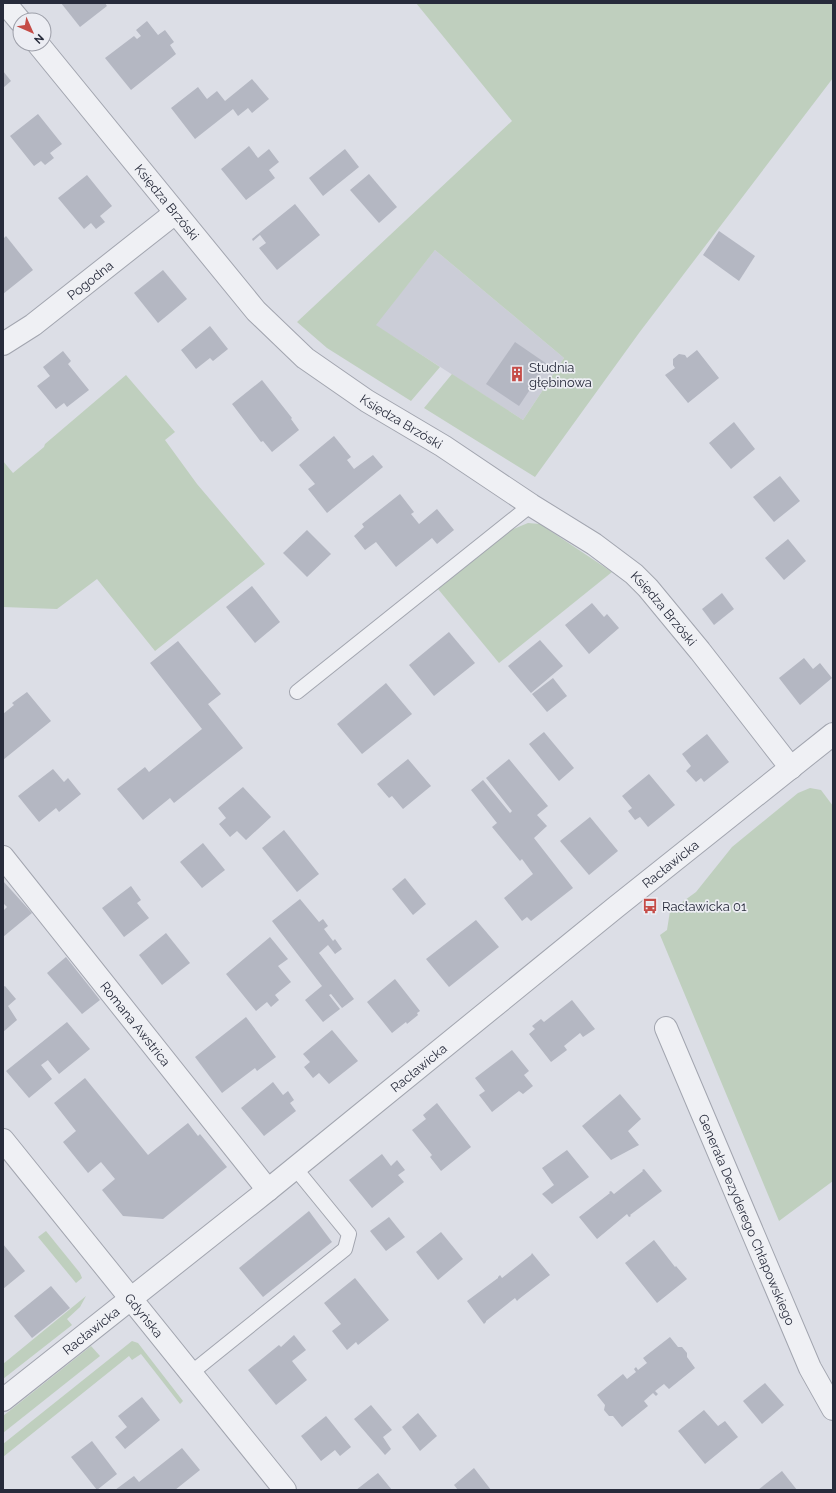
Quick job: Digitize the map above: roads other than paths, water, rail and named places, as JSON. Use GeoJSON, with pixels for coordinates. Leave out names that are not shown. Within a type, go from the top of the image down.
{"type":"FeatureCollection","features":[{"type":"Feature","properties":{"kind":"street"},"geometry":{"type":"LineString","coordinates":[[5,3],[12,12]]}},
{"type":"Feature","properties":{"kind":"street","name":"Księdza Brzóski"},"geometry":{"type":"LineString","coordinates":[[44,52],[256,311],[305,358],[367,400],[443,446],[531,505],[594,544],[621,564],[641,581],[700,651],[791,768]]}},
{"type":"Feature","properties":{"kind":"street","name":"Pogodna"},"geometry":{"type":"LineString","coordinates":[[3,344],[33,325],[175,213]]}},
{"type":"Feature","properties":{"kind":"street","name":"Racławicka"},"geometry":{"type":"LineString","coordinates":[[3,1400],[268,1190],[616,907],[833,734]]}},
{"type":"Feature","properties":{"kind":"street","name":"Romana Awstrica"},"geometry":{"type":"LineString","coordinates":[[3,857],[268,1190]]}},
{"type":"Feature","properties":{"kind":"street","name":"Generała Dezyderego Chłapowskiego"},"geometry":{"type":"LineString","coordinates":[[666,1028],[810,1368],[833,1409]]}},
{"type":"Feature","properties":{"kind":"street","name":"Gdyńska"},"geometry":{"type":"LineString","coordinates":[[3,1140],[285,1490]]}},
{"type":"Feature","properties":{"kind":"lane"},"geometry":{"type":"LineString","coordinates":[[298,692],[531,505]]}},
{"type":"Feature","properties":{"kind":"lane"},"geometry":{"type":"LineString","coordinates":[[191,1373],[345,1249],[350,1234],[295,1168]]}},
{"type":"Feature","properties":{"kind":"place","name":"Studnia głębinowa"},"geometry":{"type":"Point","coordinates":[517,374]}},
{"type":"Feature","properties":{"kind":"place","name":"Racławicka 01"},"geometry":{"type":"Point","coordinates":[650,906]}}]}
